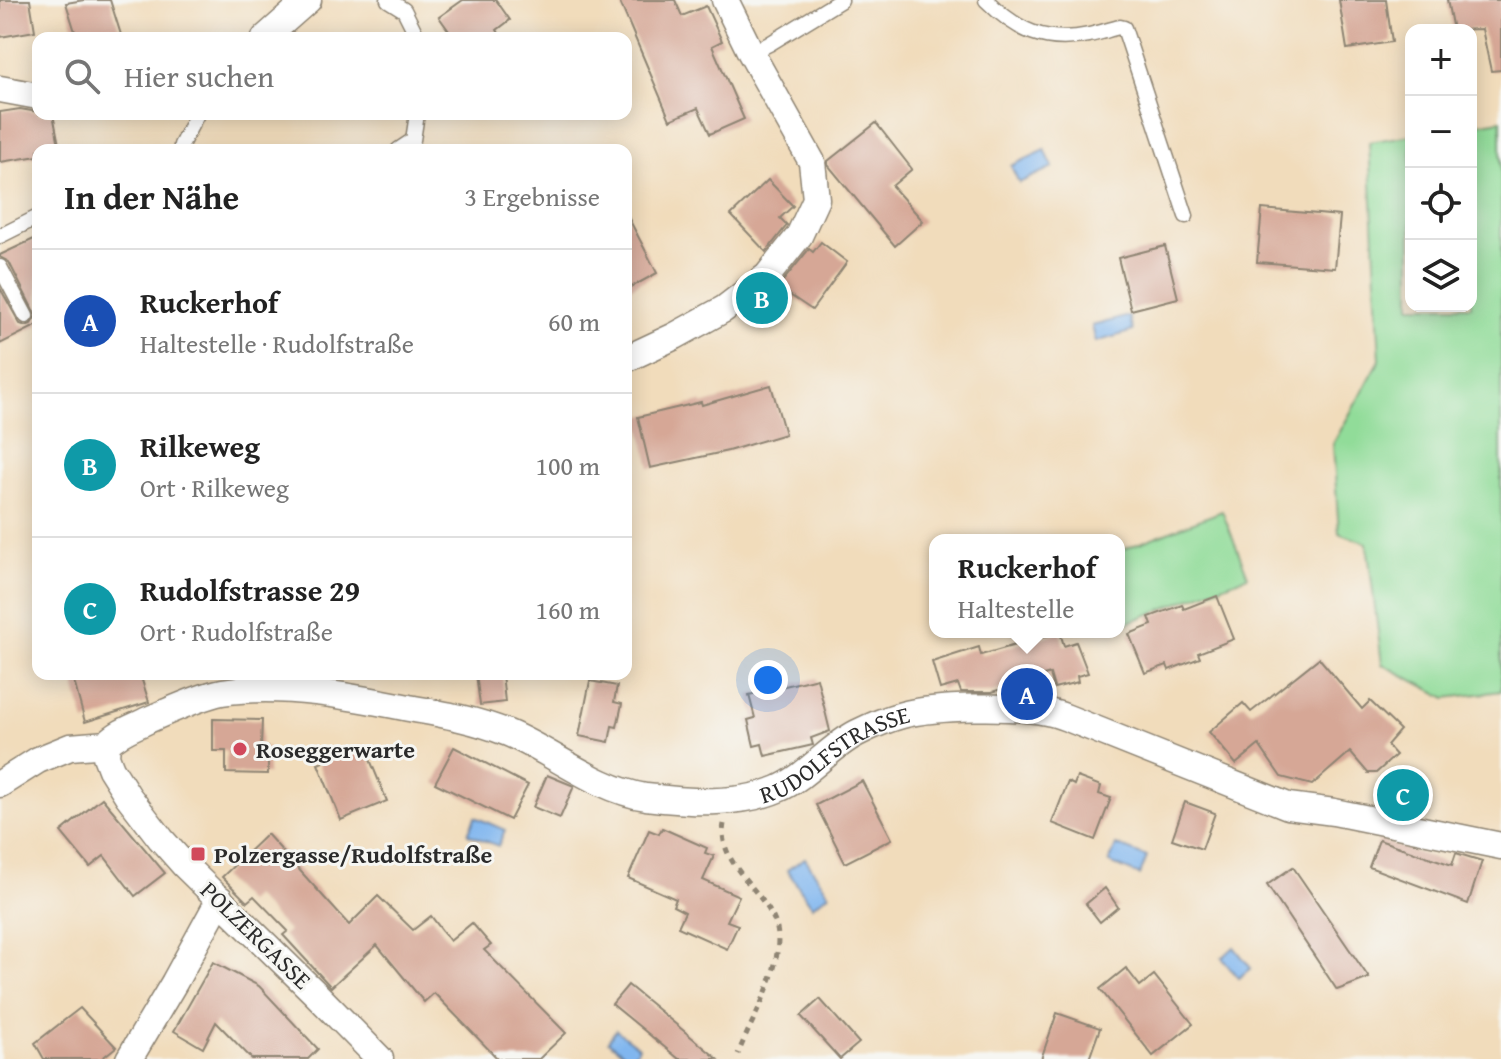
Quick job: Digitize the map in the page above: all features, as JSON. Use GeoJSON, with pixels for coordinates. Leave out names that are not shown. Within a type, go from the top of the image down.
{"type":"FeatureCollection","features":[{"type":"Feature","properties":{"kind":"street"},"geometry":{"type":"LineString","coordinates":[[272,32],[308,0]]}},
{"type":"Feature","properties":{"kind":"street"},"geometry":{"type":"LineString","coordinates":[[632,356],[724,309],[767,276],[799,236],[816,199],[812,162],[725,0]]}},
{"type":"Feature","properties":{"kind":"street"},"geometry":{"type":"LineString","coordinates":[[0,89],[32,95]]}},
{"type":"Feature","properties":{"kind":"street","name":"RUDOLFSTRASSE"},"geometry":{"type":"LineString","coordinates":[[107,744],[115,736],[170,711],[219,693],[263,682],[480,722],[534,746],[599,781],[631,793],[695,801],[748,798],[778,789],[855,734],[901,715],[922,711],[1005,708],[1047,712],[1288,806],[1334,812],[1501,846]]}},
{"type":"Feature","properties":{"kind":"street"},"geometry":{"type":"LineString","coordinates":[[0,784],[38,760],[70,747],[107,744]]}},
{"type":"Feature","properties":{"kind":"street","name":"POLZERGASSE"},"geometry":{"type":"LineString","coordinates":[[107,744],[106,756],[111,769],[168,848],[380,1059]]}},
{"type":"Feature","properties":{"kind":"street"},"geometry":{"type":"LineString","coordinates":[[129,1059],[220,899]]}},
{"type":"Feature","properties":{"kind":"lane"},"geometry":{"type":"LineString","coordinates":[[388,0],[404,10],[415,32]]}},
{"type":"Feature","properties":{"kind":"lane"},"geometry":{"type":"LineString","coordinates":[[751,53],[841,0]]}},
{"type":"Feature","properties":{"kind":"lane"},"geometry":{"type":"LineString","coordinates":[[986,0],[1002,16],[1034,35],[1061,38],[1124,28],[1186,216]]}},
{"type":"Feature","properties":{"kind":"lane"},"geometry":{"type":"LineString","coordinates":[[182,144],[194,120]]}},
{"type":"Feature","properties":{"kind":"lane"},"geometry":{"type":"LineString","coordinates":[[407,144],[413,140],[416,120]]}},
{"type":"Feature","properties":{"kind":"lane"},"geometry":{"type":"LineString","coordinates":[[0,236],[32,220]]}},
{"type":"Feature","properties":{"kind":"lane"},"geometry":{"type":"LineString","coordinates":[[0,267],[26,316]]}},
{"type":"Feature","properties":{"kind":"path"},"geometry":{"type":"LineString","coordinates":[[724,821],[722,831],[727,854],[776,924],[778,938],[773,976],[738,1054]]}},
{"type":"Feature","properties":{"kind":"green space"},"geometry":{"type":"Polygon","coordinates":[[[1501,120],[1501,691],[1446,698],[1382,664],[1367,543],[1339,533],[1333,444],[1380,360],[1369,142],[1405,136],[1405,312],[1477,312],[1477,124],[1501,120]]]}},
{"type":"Feature","properties":{"kind":"green space"},"geometry":{"type":"Polygon","coordinates":[[[1222,511],[1248,576],[1125,624],[1125,549],[1222,511]]]}},
{"type":"Feature","properties":{"kind":"water"},"geometry":{"type":"Polygon","coordinates":[[[1045,150],[1053,167],[1019,183],[1011,166],[1045,150]]]}},
{"type":"Feature","properties":{"kind":"water"},"geometry":{"type":"Polygon","coordinates":[[[1129,316],[1133,331],[1096,342],[1092,326],[1129,316]]]}},
{"type":"Feature","properties":{"kind":"water"},"geometry":{"type":"Polygon","coordinates":[[[475,817],[505,830],[498,846],[468,834],[475,817]]]}},
{"type":"Feature","properties":{"kind":"water"},"geometry":{"type":"Polygon","coordinates":[[[1116,845],[1147,857],[1140,875],[1109,863],[1116,845]]]}},
{"type":"Feature","properties":{"kind":"water"},"geometry":{"type":"Polygon","coordinates":[[[805,858],[829,894],[812,906],[787,870],[805,858]]]}},
{"type":"Feature","properties":{"kind":"water"},"geometry":{"type":"Polygon","coordinates":[[[1234,947],[1251,968],[1238,978],[1222,958],[1234,947]]]}},
{"type":"Feature","properties":{"kind":"water"},"geometry":{"type":"Polygon","coordinates":[[[616,1030],[639,1047],[631,1059],[608,1041],[616,1030]]]}},
{"type":"Feature","properties":{"kind":"building"},"geometry":{"type":"Polygon","coordinates":[[[0,0],[30,0],[35,31],[0,37],[0,0]]]}},
{"type":"Feature","properties":{"kind":"building"},"geometry":{"type":"Polygon","coordinates":[[[110,0],[120,32],[75,32],[66,3],[110,0]]]}},
{"type":"Feature","properties":{"kind":"building"},"geometry":{"type":"Polygon","coordinates":[[[463,0],[496,0],[510,20],[498,32],[450,32],[439,17],[463,0]]]}},
{"type":"Feature","properties":{"kind":"building"},"geometry":{"type":"Polygon","coordinates":[[[619,0],[675,0],[682,16],[706,6],[722,41],[712,46],[744,119],[710,134],[698,108],[670,120],[619,0]]]}},
{"type":"Feature","properties":{"kind":"building"},"geometry":{"type":"Polygon","coordinates":[[[1339,0],[1386,0],[1392,42],[1347,49],[1339,0]]]}},
{"type":"Feature","properties":{"kind":"building"},"geometry":{"type":"Polygon","coordinates":[[[1447,0],[1501,0],[1501,70],[1491,71],[1482,29],[1477,29],[1477,24],[1452,24],[1447,0]]]}},
{"type":"Feature","properties":{"kind":"building"},"geometry":{"type":"Polygon","coordinates":[[[20,109],[32,111],[32,120],[54,120],[59,144],[32,144],[32,157],[0,162],[0,112],[20,109]]]}},
{"type":"Feature","properties":{"kind":"building"},"geometry":{"type":"Polygon","coordinates":[[[876,123],[912,169],[892,186],[923,221],[895,246],[828,165],[828,161],[876,123]]]}},
{"type":"Feature","properties":{"kind":"building"},"geometry":{"type":"Polygon","coordinates":[[[768,180],[793,206],[780,218],[787,225],[766,252],[731,215],[768,180]]]}},
{"type":"Feature","properties":{"kind":"building"},"geometry":{"type":"Polygon","coordinates":[[[1262,209],[1340,216],[1335,268],[1257,262],[1262,209]]]}},
{"type":"Feature","properties":{"kind":"building"},"geometry":{"type":"Polygon","coordinates":[[[632,225],[657,273],[632,287],[632,225]]]}},
{"type":"Feature","properties":{"kind":"building"},"geometry":{"type":"Polygon","coordinates":[[[32,240],[32,308],[9,262],[0,255],[32,240]]]}},
{"type":"Feature","properties":{"kind":"building"},"geometry":{"type":"Polygon","coordinates":[[[821,242],[847,262],[812,310],[778,287],[809,249],[813,252],[821,242]]]}},
{"type":"Feature","properties":{"kind":"building"},"geometry":{"type":"Polygon","coordinates":[[[1165,246],[1178,298],[1131,310],[1118,258],[1165,246]]]}},
{"type":"Feature","properties":{"kind":"building"},"geometry":{"type":"Polygon","coordinates":[[[0,288],[20,324],[31,324],[32,328],[0,344],[0,288]]]}},
{"type":"Feature","properties":{"kind":"building"},"geometry":{"type":"Polygon","coordinates":[[[771,385],[785,434],[728,451],[650,468],[638,417],[701,402],[702,405],[771,385]]]}},
{"type":"Feature","properties":{"kind":"building"},"geometry":{"type":"Polygon","coordinates":[[[1217,596],[1234,639],[1198,653],[1200,658],[1169,670],[1167,665],[1145,673],[1129,634],[1152,625],[1149,617],[1182,605],[1184,609],[1217,596]]]}},
{"type":"Feature","properties":{"kind":"building"},"geometry":{"type":"Polygon","coordinates":[[[1039,638],[1062,638],[1064,646],[1076,642],[1088,673],[1077,676],[1078,682],[1054,688],[1050,674],[992,692],[961,692],[958,684],[940,689],[932,662],[979,647],[981,655],[1039,638]]]}},
{"type":"Feature","properties":{"kind":"building"},"geometry":{"type":"Polygon","coordinates":[[[1319,658],[1362,709],[1370,701],[1400,730],[1387,745],[1396,755],[1376,773],[1368,773],[1350,752],[1312,785],[1281,777],[1259,745],[1236,764],[1209,732],[1243,703],[1251,712],[1319,658]]]}},
{"type":"Feature","properties":{"kind":"building"},"geometry":{"type":"Polygon","coordinates":[[[817,678],[830,731],[811,738],[813,745],[765,756],[762,744],[754,746],[748,720],[755,718],[749,695],[817,678]]]}},
{"type":"Feature","properties":{"kind":"building"},"geometry":{"type":"Polygon","coordinates":[[[74,680],[142,680],[149,702],[85,722],[74,680]]]}},
{"type":"Feature","properties":{"kind":"building"},"geometry":{"type":"Polygon","coordinates":[[[477,680],[503,680],[505,702],[480,705],[477,680]]]}},
{"type":"Feature","properties":{"kind":"building"},"geometry":{"type":"Polygon","coordinates":[[[590,681],[617,686],[614,702],[622,704],[617,727],[612,726],[609,742],[579,736],[590,681]]]}},
{"type":"Feature","properties":{"kind":"building","name":"Roseggerwarte"},"geometry":{"type":"Polygon","coordinates":[[[213,719],[262,720],[261,747],[268,747],[268,774],[226,773],[226,751],[213,751],[213,719]]]}},
{"type":"Feature","properties":{"kind":"building"},"geometry":{"type":"Polygon","coordinates":[[[364,745],[387,801],[341,820],[318,764],[364,745]]]}},
{"type":"Feature","properties":{"kind":"building"},"geometry":{"type":"Polygon","coordinates":[[[454,747],[528,785],[510,820],[435,783],[454,747]]]}},
{"type":"Feature","properties":{"kind":"building"},"geometry":{"type":"Polygon","coordinates":[[[547,775],[574,786],[560,818],[533,807],[547,775]]]}},
{"type":"Feature","properties":{"kind":"building"},"geometry":{"type":"Polygon","coordinates":[[[1077,777],[1101,786],[1099,794],[1111,798],[1095,840],[1052,823],[1068,782],[1074,785],[1077,777]]]}},
{"type":"Feature","properties":{"kind":"building"},"geometry":{"type":"Polygon","coordinates":[[[862,781],[892,839],[845,863],[816,805],[862,781]]]}},
{"type":"Feature","properties":{"kind":"building"},"geometry":{"type":"Polygon","coordinates":[[[102,798],[165,873],[135,896],[104,856],[90,867],[61,832],[102,798]]]}},
{"type":"Feature","properties":{"kind":"building"},"geometry":{"type":"Polygon","coordinates":[[[1185,802],[1215,813],[1202,849],[1172,839],[1185,802]]]}},
{"type":"Feature","properties":{"kind":"building"},"geometry":{"type":"Polygon","coordinates":[[[662,828],[707,848],[705,853],[714,856],[703,880],[739,896],[727,921],[738,925],[727,949],[678,927],[685,912],[673,906],[676,899],[628,878],[649,830],[659,834],[662,828]]]}},
{"type":"Feature","properties":{"kind":"building"},"geometry":{"type":"Polygon","coordinates":[[[267,834],[349,925],[378,896],[413,930],[431,916],[450,941],[472,923],[491,945],[484,950],[566,1033],[539,1059],[498,1059],[434,993],[424,1002],[377,945],[331,987],[283,935],[288,931],[254,896],[247,902],[222,877],[267,834]]]}},
{"type":"Feature","properties":{"kind":"building"},"geometry":{"type":"Polygon","coordinates":[[[1379,840],[1452,865],[1456,853],[1482,861],[1468,904],[1369,867],[1379,840]]]}},
{"type":"Feature","properties":{"kind":"building"},"geometry":{"type":"Polygon","coordinates":[[[1293,867],[1369,978],[1337,990],[1267,885],[1293,867]]]}},
{"type":"Feature","properties":{"kind":"building"},"geometry":{"type":"Polygon","coordinates":[[[1105,888],[1118,907],[1100,922],[1086,904],[1105,888]]]}},
{"type":"Feature","properties":{"kind":"building"},"geometry":{"type":"Polygon","coordinates":[[[213,962],[259,986],[318,1049],[308,1059],[252,1059],[216,1022],[203,1048],[174,1031],[213,962]]]}},
{"type":"Feature","properties":{"kind":"building"},"geometry":{"type":"Polygon","coordinates":[[[1126,968],[1140,986],[1154,975],[1193,1024],[1153,1056],[1100,989],[1126,968]]]}},
{"type":"Feature","properties":{"kind":"building"},"geometry":{"type":"Polygon","coordinates":[[[628,985],[718,1059],[679,1059],[612,1004],[628,985]]]}},
{"type":"Feature","properties":{"kind":"building"},"geometry":{"type":"Polygon","coordinates":[[[820,999],[859,1043],[840,1059],[801,1016],[820,999]]]}},
{"type":"Feature","properties":{"kind":"building"},"geometry":{"type":"Polygon","coordinates":[[[80,1008],[116,1047],[101,1059],[44,1059],[35,1043],[80,1008]]]}},
{"type":"Feature","properties":{"kind":"building"},"geometry":{"type":"Polygon","coordinates":[[[1057,1013],[1100,1028],[1089,1059],[1041,1059],[1057,1013]]]}},
{"type":"Feature","properties":{"kind":"place","name":"Rilkeweg"},"geometry":{"type":"Point","coordinates":[762,298]}},
{"type":"Feature","properties":{"kind":"place","name":"Ruckerhof"},"geometry":{"type":"Point","coordinates":[1027,694]}},
{"type":"Feature","properties":{"kind":"place","name":"Roseggerwarte"},"geometry":{"type":"Point","coordinates":[240,749]}},
{"type":"Feature","properties":{"kind":"place","name":"Rudolfstrasse 29"},"geometry":{"type":"Point","coordinates":[1403,795]}},
{"type":"Feature","properties":{"kind":"place","name":"Polzergasse/Rudolfstraße"},"geometry":{"type":"Point","coordinates":[198,854]}}]}
